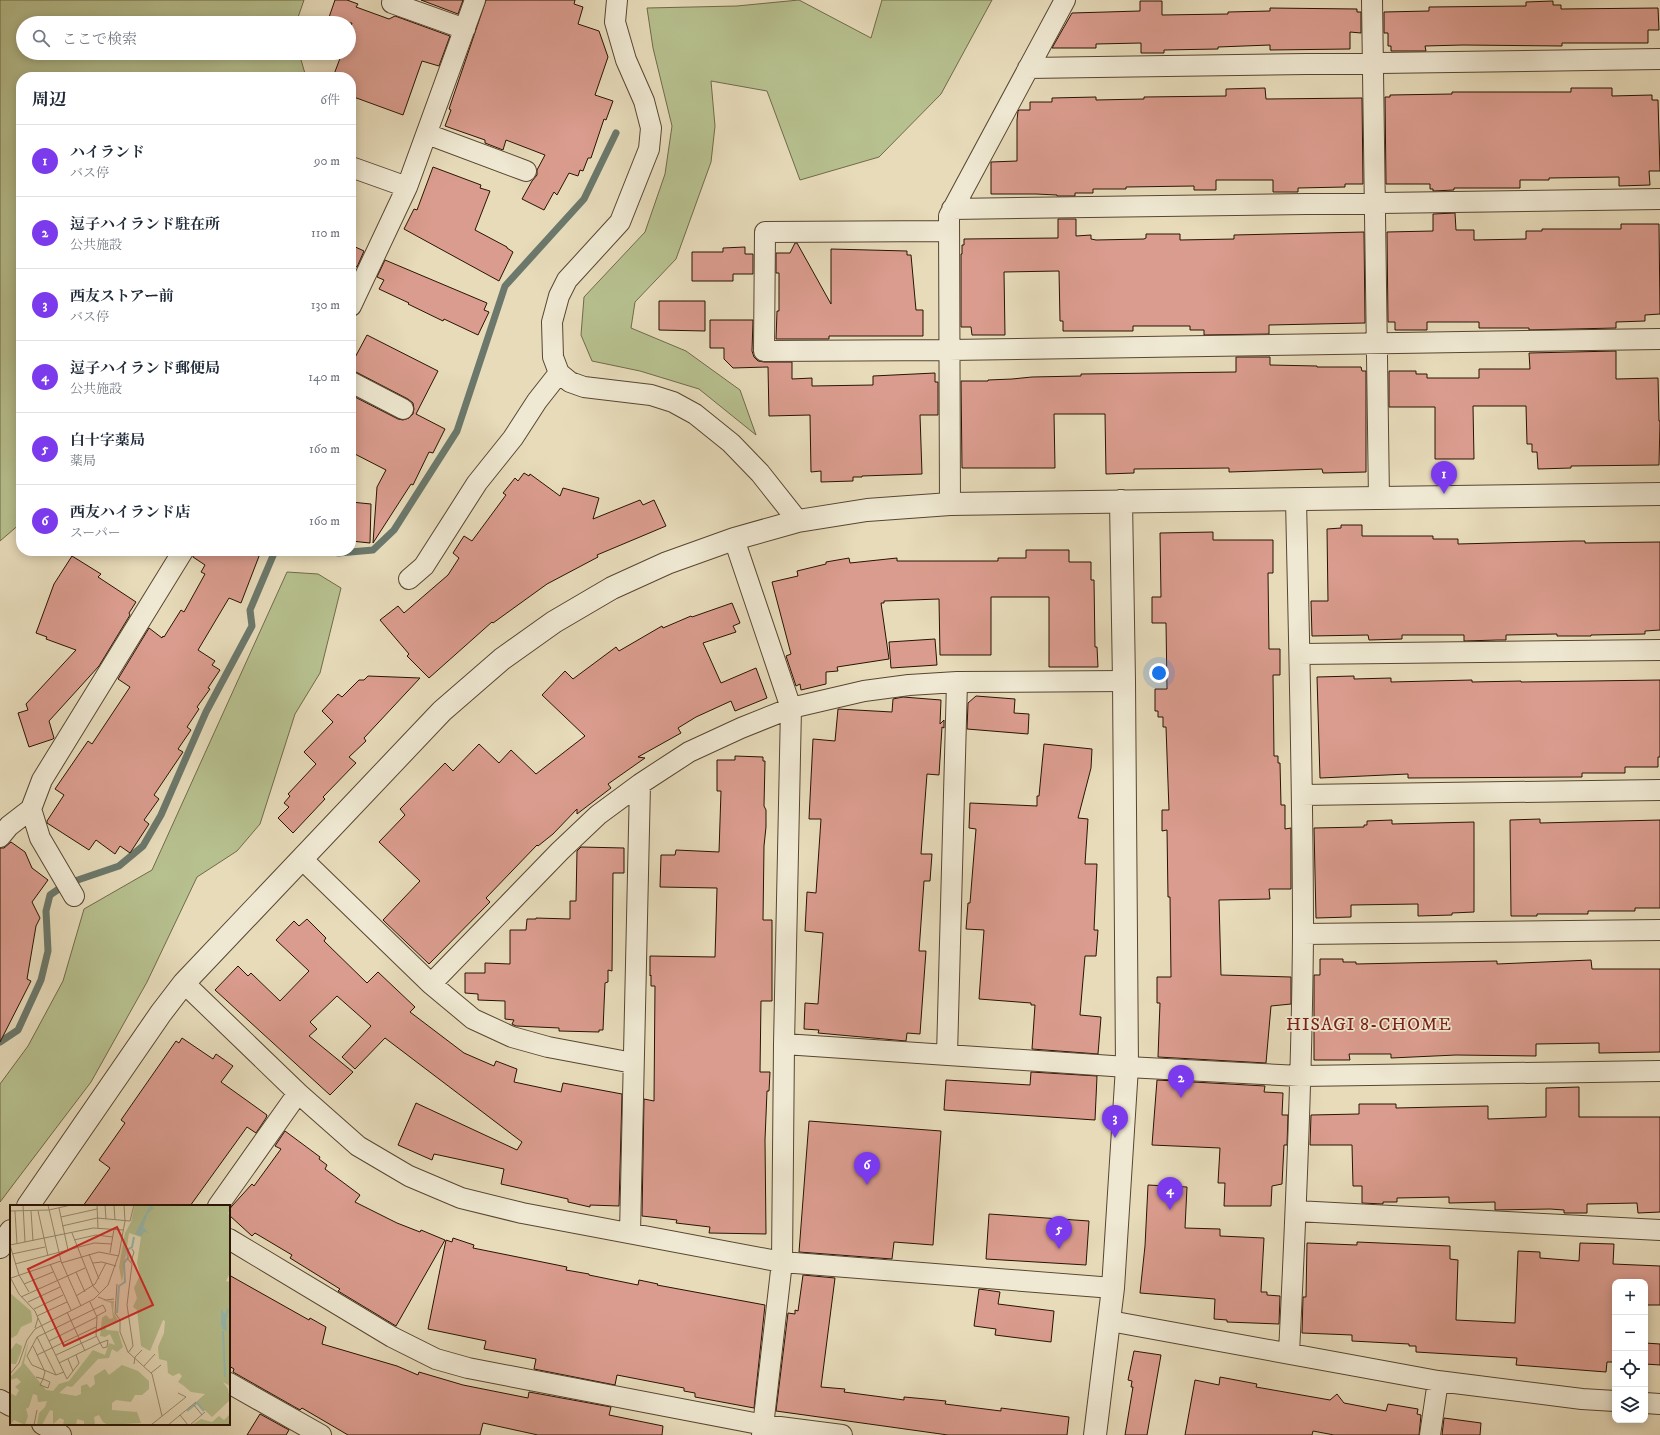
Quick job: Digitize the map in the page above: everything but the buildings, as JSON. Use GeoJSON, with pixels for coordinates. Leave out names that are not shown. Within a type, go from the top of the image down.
{"type":"FeatureCollection","features":[{"type":"Feature","properties":{"kind":"street"},"geometry":{"type":"LineString","coordinates":[[356,295],[407,187],[475,0]]}},
{"type":"Feature","properties":{"kind":"street"},"geometry":{"type":"LineString","coordinates":[[616,0],[615,22],[626,60],[644,101],[651,128],[649,149],[620,222],[567,280],[559,296],[552,322],[553,357],[559,373],[570,382],[584,387],[651,395],[674,402],[695,414],[731,443],[760,473],[798,521]]}},
{"type":"Feature","properties":{"kind":"street"},"geometry":{"type":"LineString","coordinates":[[950,504],[949,216],[1065,0]]}},
{"type":"Feature","properties":{"kind":"street"},"geometry":{"type":"LineString","coordinates":[[1372,0],[1379,498]]}},
{"type":"Feature","properties":{"kind":"street"},"geometry":{"type":"LineString","coordinates":[[392,3],[465,29]]}},
{"type":"Feature","properties":{"kind":"street"},"geometry":{"type":"LineString","coordinates":[[1028,68],[1660,60]]}},
{"type":"Feature","properties":{"kind":"street"},"geometry":{"type":"LineString","coordinates":[[427,134],[526,171]]}},
{"type":"Feature","properties":{"kind":"street"},"geometry":{"type":"LineString","coordinates":[[356,169],[407,187]]}},
{"type":"Feature","properties":{"kind":"street"},"geometry":{"type":"LineString","coordinates":[[952,209],[1660,199]]}},
{"type":"Feature","properties":{"kind":"street"},"geometry":{"type":"LineString","coordinates":[[948,231],[765,232],[764,351],[949,350],[1660,339]]}},
{"type":"Feature","properties":{"kind":"street"},"geometry":{"type":"LineString","coordinates":[[409,579],[424,566],[477,483],[513,438],[537,401],[559,373]]}},
{"type":"Feature","properties":{"kind":"street"},"geometry":{"type":"LineString","coordinates":[[356,385],[403,409]]}},
{"type":"Feature","properties":{"kind":"street"},"geometry":{"type":"LineString","coordinates":[[29,1205],[157,1019],[184,983],[442,711],[502,659],[554,622],[612,588],[667,563],[734,539],[798,521],[867,510],[950,504],[1660,494]]}},
{"type":"Feature","properties":{"kind":"street"},"geometry":{"type":"LineString","coordinates":[[1289,1353],[1296,1211],[1303,934],[1300,654],[1296,499]]}},
{"type":"Feature","properties":{"kind":"street"},"geometry":{"type":"LineString","coordinates":[[1095,1435],[1113,1288],[1127,1067],[1121,501]]}},
{"type":"Feature","properties":{"kind":"street"},"geometry":{"type":"LineString","coordinates":[[734,539],[791,708],[784,1044],[782,1262],[763,1430]]}},
{"type":"Feature","properties":{"kind":"street"},"geometry":{"type":"LineString","coordinates":[[0,838],[9,826],[31,809],[42,780],[180,556]]}},
{"type":"Feature","properties":{"kind":"street"},"geometry":{"type":"LineString","coordinates":[[1300,654],[1660,650]]}},
{"type":"Feature","properties":{"kind":"street"},"geometry":{"type":"LineString","coordinates":[[431,984],[565,846],[598,815],[640,784],[689,752],[741,728],[791,708],[864,691],[909,685],[957,682],[1124,681]]}},
{"type":"Feature","properties":{"kind":"street"},"geometry":{"type":"LineString","coordinates":[[947,1055],[957,682]]}},
{"type":"Feature","properties":{"kind":"street"},"geometry":{"type":"LineString","coordinates":[[630,1233],[640,784]]}},
{"type":"Feature","properties":{"kind":"street"},"geometry":{"type":"LineString","coordinates":[[1302,795],[1660,790]]}},
{"type":"Feature","properties":{"kind":"street"},"geometry":{"type":"LineString","coordinates":[[31,809],[40,838],[70,888]]}},
{"type":"Feature","properties":{"kind":"street"},"geometry":{"type":"LineString","coordinates":[[302,859],[431,984],[473,1019],[512,1037],[548,1047],[633,1063]]}},
{"type":"Feature","properties":{"kind":"street"},"geometry":{"type":"LineString","coordinates":[[1303,934],[1660,930]]}},
{"type":"Feature","properties":{"kind":"street"},"geometry":{"type":"LineString","coordinates":[[184,983],[298,1093],[358,1146],[409,1176],[461,1198],[522,1213],[782,1262],[1113,1288]]}},
{"type":"Feature","properties":{"kind":"street"},"geometry":{"type":"LineString","coordinates":[[784,1044],[1127,1067],[1300,1076],[1660,1071]]}},
{"type":"Feature","properties":{"kind":"street"},"geometry":{"type":"LineString","coordinates":[[219,1205],[298,1093]]}},
{"type":"Feature","properties":{"kind":"street"},"geometry":{"type":"LineString","coordinates":[[1296,1211],[1660,1230]]}},
{"type":"Feature","properties":{"kind":"street"},"geometry":{"type":"LineString","coordinates":[[0,1247],[10,1232]]}},
{"type":"Feature","properties":{"kind":"street"},"geometry":{"type":"LineString","coordinates":[[230,1241],[392,1337],[436,1359],[468,1368],[763,1430],[842,1435]]}},
{"type":"Feature","properties":{"kind":"street"},"geometry":{"type":"LineString","coordinates":[[1110,1321],[1438,1381],[1582,1399],[1612,1401]]}},
{"type":"Feature","properties":{"kind":"street"},"geometry":{"type":"LineString","coordinates":[[1430,1435],[1438,1381]]}},
{"type":"Feature","properties":{"kind":"street"},"geometry":{"type":"LineString","coordinates":[[230,1384],[321,1435]]}},
{"type":"Feature","properties":{"kind":"street"},"geometry":{"type":"LineString","coordinates":[[0,1400],[10,1405]]}},
{"type":"Feature","properties":{"kind":"street"},"geometry":{"type":"LineString","coordinates":[[1648,1403],[1660,1404]]}},
{"type":"Feature","properties":{"kind":"green space"},"geometry":{"type":"Polygon","coordinates":[[[0,0],[304,0],[298,16],[16,16],[16,60],[301,60],[305,72],[16,72],[16,527],[0,541],[0,0]]]}},
{"type":"Feature","properties":{"kind":"green space"},"geometry":{"type":"Polygon","coordinates":[[[799,0],[871,38],[882,0],[992,0],[941,94],[879,157],[800,180],[767,91],[711,81],[715,126],[711,162],[676,259],[635,302],[631,328],[686,351],[740,390],[756,435],[699,389],[640,371],[592,361],[581,335],[584,297],[645,232],[665,174],[672,126],[653,48],[647,8],[737,6],[799,0]]]}},
{"type":"Feature","properties":{"kind":"green space"},"geometry":{"type":"Polygon","coordinates":[[[287,572],[318,574],[341,588],[320,673],[295,714],[260,824],[237,851],[197,877],[147,982],[91,1082],[0,1202],[0,1084],[28,1046],[63,981],[84,909],[152,870],[287,572]]]}},
{"type":"Feature","properties":{"kind":"waterway"},"geometry":{"type":"LineString","coordinates":[[356,552],[373,550],[394,530],[457,431],[505,286],[584,199],[616,133]]}},
{"type":"Feature","properties":{"kind":"waterway"},"geometry":{"type":"LineString","coordinates":[[0,1042],[18,1030],[41,980],[48,951],[46,911],[50,895],[66,884],[119,866],[143,846],[161,815],[206,712],[252,626],[250,610],[273,556]]}},
{"type":"Feature","properties":{"kind":"place","name":"ハイランド"},"geometry":{"type":"Point","coordinates":[1444,494]}},
{"type":"Feature","properties":{"kind":"place","name":"逗子ハイランド駐在所"},"geometry":{"type":"Point","coordinates":[1181,1098]}},
{"type":"Feature","properties":{"kind":"place","name":"西友ストアー前"},"geometry":{"type":"Point","coordinates":[1115,1138]}},
{"type":"Feature","properties":{"kind":"place","name":"西友ハイランド店"},"geometry":{"type":"Point","coordinates":[867,1185]}},
{"type":"Feature","properties":{"kind":"place","name":"逗子ハイランド郵便局"},"geometry":{"type":"Point","coordinates":[1170,1210]}},
{"type":"Feature","properties":{"kind":"place","name":"白十字薬局"},"geometry":{"type":"Point","coordinates":[1059,1249]}},
{"type":"Feature","properties":{"kind":"district","name":"HISAGI 8-CHOME"},"geometry":{"type":"Point","coordinates":[1369,1024]}}]}
